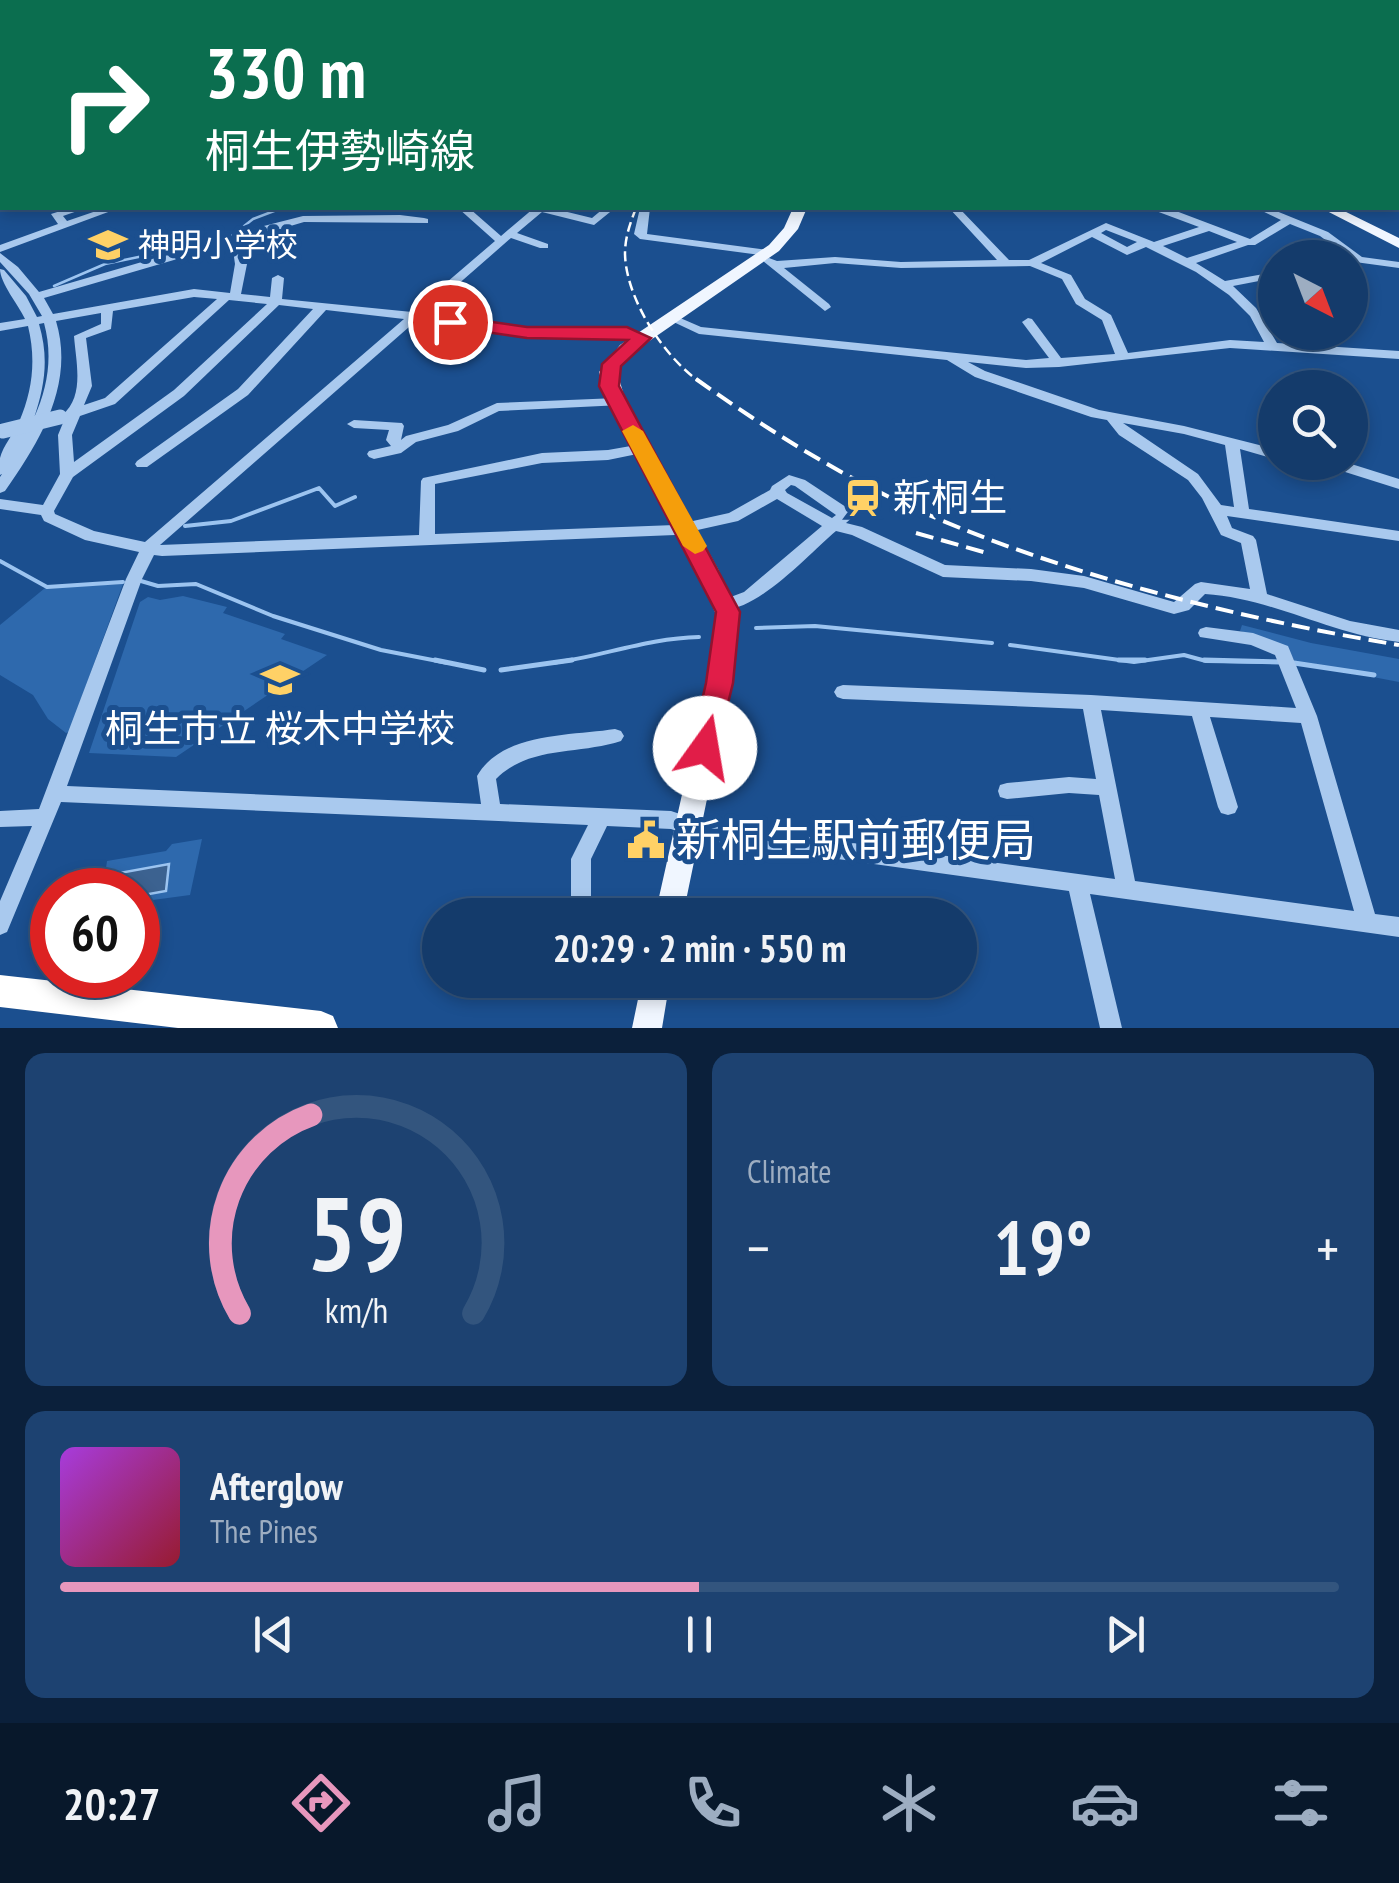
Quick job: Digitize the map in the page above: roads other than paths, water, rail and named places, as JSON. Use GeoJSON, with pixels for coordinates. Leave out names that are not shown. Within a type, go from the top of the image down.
{"type":"FeatureCollection","features":[{"type":"Feature","properties":{"kind":"highway"},"geometry":{"type":"LineString","coordinates":[[0,991],[155,1018],[307,1027]]}},
{"type":"Feature","properties":{"kind":"main road"},"geometry":{"type":"LineString","coordinates":[[671,898],[720,683],[729,623],[726,606],[609,386],[609,368],[621,353],[671,318],[768,259],[791,229],[799,210]]}},
{"type":"Feature","properties":{"kind":"main road"},"geometry":{"type":"LineString","coordinates":[[1332,210],[1399,241]]}},
{"type":"Feature","properties":{"kind":"main road"},"geometry":{"type":"LineString","coordinates":[[1341,210],[1399,241]]}},
{"type":"Feature","properties":{"kind":"main road"},"geometry":{"type":"LineString","coordinates":[[647,1028],[653,998]]}},
{"type":"Feature","properties":{"kind":"street"},"geometry":{"type":"LineString","coordinates":[[64,226],[56,214],[73,210]]}},
{"type":"Feature","properties":{"kind":"street"},"geometry":{"type":"LineString","coordinates":[[0,488],[34,434],[50,393],[56,354],[37,296],[0,252],[108,210]]}},
{"type":"Feature","properties":{"kind":"street"},"geometry":{"type":"LineString","coordinates":[[292,210],[303,219]]}},
{"type":"Feature","properties":{"kind":"street"},"geometry":{"type":"LineString","coordinates":[[466,210],[505,238],[544,246]]}},
{"type":"Feature","properties":{"kind":"street"},"geometry":{"type":"LineString","coordinates":[[0,925],[55,794],[147,549],[538,210]]}},
{"type":"Feature","properties":{"kind":"street"},"geometry":{"type":"LineString","coordinates":[[548,210],[594,222],[608,210]]}},
{"type":"Feature","properties":{"kind":"street"},"geometry":{"type":"LineString","coordinates":[[644,210],[640,234],[644,237],[768,259],[901,265],[1031,263],[1067,277],[1080,301],[1108,318],[1123,358]]}},
{"type":"Feature","properties":{"kind":"street"},"geometry":{"type":"LineString","coordinates":[[956,210],[1006,263]]}},
{"type":"Feature","properties":{"kind":"street"},"geometry":{"type":"LineString","coordinates":[[1166,210],[1247,242]]}},
{"type":"Feature","properties":{"kind":"street"},"geometry":{"type":"LineString","coordinates":[[1266,210],[1324,234],[1359,260],[1399,265]]}},
{"type":"Feature","properties":{"kind":"street"},"geometry":{"type":"LineString","coordinates":[[37,296],[303,219],[424,221]]}},
{"type":"Feature","properties":{"kind":"street"},"geometry":{"type":"LineString","coordinates":[[1183,263],[1258,241],[1291,219]]}},
{"type":"Feature","properties":{"kind":"street"},"geometry":{"type":"LineString","coordinates":[[1031,263],[1106,226],[1222,285],[1252,308],[1258,319]]}},
{"type":"Feature","properties":{"kind":"street"},"geometry":{"type":"LineString","coordinates":[[1148,245],[1208,228]]}},
{"type":"Feature","properties":{"kind":"street"},"geometry":{"type":"LineString","coordinates":[[2,431],[110,401],[231,296],[241,264],[237,236]]}},
{"type":"Feature","properties":{"kind":"street"},"geometry":{"type":"LineString","coordinates":[[768,259],[825,307]]}},
{"type":"Feature","properties":{"kind":"street"},"geometry":{"type":"LineString","coordinates":[[0,272],[42,319],[35,398],[22,433],[0,470]]}},
{"type":"Feature","properties":{"kind":"street"},"geometry":{"type":"LineString","coordinates":[[47,512],[67,474],[179,393],[276,302],[278,278]]}},
{"type":"Feature","properties":{"kind":"street"},"geometry":{"type":"LineString","coordinates":[[1222,285],[1258,278]]}},
{"type":"Feature","properties":{"kind":"street"},"geometry":{"type":"LineString","coordinates":[[0,285],[8,293],[20,296]]}},
{"type":"Feature","properties":{"kind":"street"},"geometry":{"type":"LineString","coordinates":[[0,327],[184,294],[413,316],[527,333],[627,333],[642,338]]}},
{"type":"Feature","properties":{"kind":"street"},"geometry":{"type":"LineString","coordinates":[[142,464],[243,392],[323,306]]}},
{"type":"Feature","properties":{"kind":"street"},"geometry":{"type":"LineString","coordinates":[[67,474],[67,416],[85,386],[80,336],[108,326],[107,307]]}},
{"type":"Feature","properties":{"kind":"street"},"geometry":{"type":"LineString","coordinates":[[671,318],[699,330],[1008,363],[1059,363],[1230,344],[1258,345]]}},
{"type":"Feature","properties":{"kind":"street"},"geometry":{"type":"LineString","coordinates":[[1028,322],[1059,363]]}},
{"type":"Feature","properties":{"kind":"street"},"geometry":{"type":"LineString","coordinates":[[1328,350],[1399,355]]}},
{"type":"Feature","properties":{"kind":"street"},"geometry":{"type":"LineString","coordinates":[[949,356],[985,376],[1112,417],[1184,430],[1258,450]]}},
{"type":"Feature","properties":{"kind":"street"},"geometry":{"type":"LineString","coordinates":[[374,454],[400,448],[433,432],[453,428],[486,410],[504,406],[617,402]]}},
{"type":"Feature","properties":{"kind":"street"},"geometry":{"type":"LineString","coordinates":[[1112,417],[1120,431],[1192,476],[1216,509],[1226,531],[1248,540],[1257,598]]}},
{"type":"Feature","properties":{"kind":"street"},"geometry":{"type":"LineString","coordinates":[[354,424],[397,426],[392,440],[400,448]]}},
{"type":"Feature","properties":{"kind":"street"},"geometry":{"type":"LineString","coordinates":[[433,432],[442,449]]}},
{"type":"Feature","properties":{"kind":"street"},"geometry":{"type":"LineString","coordinates":[[1232,444],[1242,512]]}},
{"type":"Feature","properties":{"kind":"street"},"geometry":{"type":"LineString","coordinates":[[427,540],[428,481],[542,458],[642,449]]}},
{"type":"Feature","properties":{"kind":"street"},"geometry":{"type":"LineString","coordinates":[[1368,474],[1399,484]]}},
{"type":"Feature","properties":{"kind":"street"},"geometry":{"type":"LineString","coordinates":[[47,512],[49,517],[90,536],[147,549],[686,530],[742,513],[777,493],[779,486],[789,480],[846,512],[844,519],[833,524],[750,596],[726,606]]}},
{"type":"Feature","properties":{"kind":"street"},"geometry":{"type":"LineString","coordinates":[[0,504],[47,512]]}},
{"type":"Feature","properties":{"kind":"street"},"geometry":{"type":"LineString","coordinates":[[1216,509],[1399,536]]}},
{"type":"Feature","properties":{"kind":"street"},"geometry":{"type":"LineString","coordinates":[[833,524],[947,572],[1031,575],[1084,582],[1174,608],[1204,588],[1257,598],[1364,631],[1399,636]]}},
{"type":"Feature","properties":{"kind":"street"},"geometry":{"type":"LineString","coordinates":[[1206,633],[1238,636],[1279,647],[1308,716],[1367,922]]}},
{"type":"Feature","properties":{"kind":"street"},"geometry":{"type":"LineString","coordinates":[[843,692],[1308,716]]}},
{"type":"Feature","properties":{"kind":"street"},"geometry":{"type":"LineString","coordinates":[[1091,702],[1127,890]]}},
{"type":"Feature","properties":{"kind":"street"},"geometry":{"type":"LineString","coordinates":[[1199,709],[1228,807]]}},
{"type":"Feature","properties":{"kind":"street"},"geometry":{"type":"LineString","coordinates":[[492,812],[486,776],[508,757],[543,746],[614,736]]}},
{"type":"Feature","properties":{"kind":"street"},"geometry":{"type":"LineString","coordinates":[[1007,791],[1069,785],[1109,788]]}},
{"type":"Feature","properties":{"kind":"street"},"geometry":{"type":"LineString","coordinates":[[55,794],[657,818],[707,832],[1399,927]]}},
{"type":"Feature","properties":{"kind":"street"},"geometry":{"type":"LineString","coordinates":[[0,819],[45,816]]}},
{"type":"Feature","properties":{"kind":"street"},"geometry":{"type":"LineString","coordinates":[[581,898],[581,859],[602,816]]}},
{"type":"Feature","properties":{"kind":"street"},"geometry":{"type":"LineString","coordinates":[[1078,884],[1110,1028]]}},
{"type":"Feature","properties":{"kind":"waterway"},"geometry":{"type":"LineString","coordinates":[[54,286],[105,264],[229,238],[253,219],[277,210]]}},
{"type":"Feature","properties":{"kind":"waterway"},"geometry":{"type":"LineString","coordinates":[[185,526],[231,521],[319,488],[335,506],[355,497]]}},
{"type":"Feature","properties":{"kind":"waterway"},"geometry":{"type":"LineString","coordinates":[[0,561],[47,587],[123,582]]}},
{"type":"Feature","properties":{"kind":"waterway"},"geometry":{"type":"LineString","coordinates":[[141,581],[158,586],[196,584],[273,616],[381,650],[448,663]]}},
{"type":"Feature","properties":{"kind":"waterway"},"geometry":{"type":"LineString","coordinates":[[756,628],[815,626],[992,643]]}},
{"type":"Feature","properties":{"kind":"waterway"},"geometry":{"type":"LineString","coordinates":[[558,662],[662,640],[699,637]]}},
{"type":"Feature","properties":{"kind":"waterway"},"geometry":{"type":"LineString","coordinates":[[1010,645],[1119,660]]}},
{"type":"Feature","properties":{"kind":"waterway"},"geometry":{"type":"LineString","coordinates":[[1119,660],[1134,662],[1184,655],[1206,661],[1280,662],[1204,660]]}},
{"type":"Feature","properties":{"kind":"waterway"},"geometry":{"type":"LineString","coordinates":[[435,660],[484,670]]}},
{"type":"Feature","properties":{"kind":"waterway"},"geometry":{"type":"LineString","coordinates":[[558,662],[572,660]]}},
{"type":"Feature","properties":{"kind":"waterway"},"geometry":{"type":"LineString","coordinates":[[1119,660],[1145,660]]}},
{"type":"Feature","properties":{"kind":"waterway"},"geometry":{"type":"LineString","coordinates":[[501,670],[558,662]]}},
{"type":"Feature","properties":{"kind":"waterway"},"geometry":{"type":"LineString","coordinates":[[553,663],[558,662]]}},
{"type":"Feature","properties":{"kind":"waterway"},"geometry":{"type":"LineString","coordinates":[[1294,663],[1374,675]]}},
{"type":"Feature","properties":{"kind":"railway"},"geometry":{"type":"LineString","coordinates":[[635,210],[625,248],[632,289],[649,326],[673,358],[697,380]]}},
{"type":"Feature","properties":{"kind":"railway"},"geometry":{"type":"LineString","coordinates":[[697,380],[824,462],[962,529],[1084,572],[1211,607],[1399,645]]}},
{"type":"Feature","properties":{"kind":"railway"},"geometry":{"type":"LineString","coordinates":[[916,533],[987,553]]}},
{"type":"Feature","properties":{"kind":"place","name":"神明小学校"},"geometry":{"type":"Point","coordinates":[108,245]}},
{"type":"Feature","properties":{"kind":"place","name":"新桐生"},"geometry":{"type":"Point","coordinates":[863,498]}},
{"type":"Feature","properties":{"kind":"place","name":"桐生市立 桜木中学校"},"geometry":{"type":"Point","coordinates":[280,680]}},
{"type":"Feature","properties":{"kind":"place","name":"新桐生駅前郵便局"},"geometry":{"type":"Point","coordinates":[646,840]}}]}
